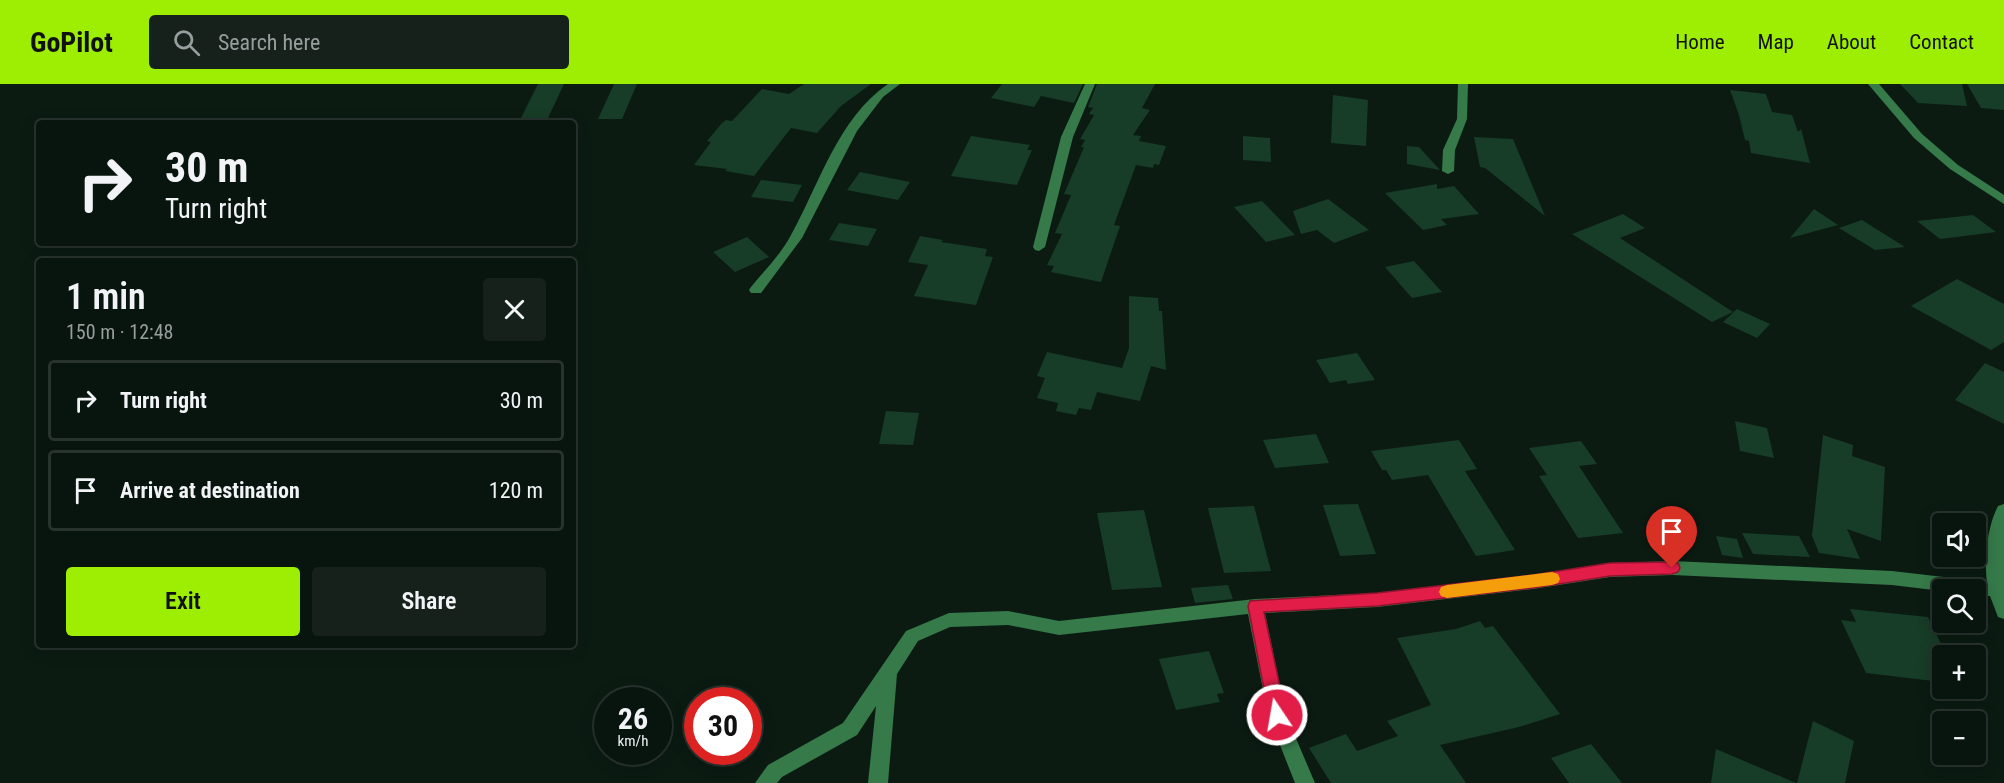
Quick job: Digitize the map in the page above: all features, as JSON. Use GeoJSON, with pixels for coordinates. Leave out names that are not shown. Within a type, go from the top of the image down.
{"type":"FeatureCollection","features":[{"type":"Feature","properties":{"kind":"street"},"geometry":{"type":"LineString","coordinates":[[756,290],[795,240],[843,146],[866,110],[883,90],[895,84]]}},
{"type":"Feature","properties":{"kind":"street"},"geometry":{"type":"LineString","coordinates":[[1039,247],[1067,136],[1090,84]]}},
{"type":"Feature","properties":{"kind":"street"},"geometry":{"type":"LineString","coordinates":[[1448,171],[1449,150],[1462,119],[1463,84]]}},
{"type":"Feature","properties":{"kind":"street"},"geometry":{"type":"LineString","coordinates":[[1873,84],[1918,136],[1954,166],[2004,200]]}},
{"type":"Feature","properties":{"kind":"street"},"geometry":{"type":"LineString","coordinates":[[2004,510],[1995,545],[1994,590],[2004,612]]}},
{"type":"Feature","properties":{"kind":"street"},"geometry":{"type":"LineString","coordinates":[[765,783],[776,771],[850,729],[912,636],[949,620],[1008,618],[1059,628],[1255,606],[1377,600],[1533,582],[1610,570],[1672,568],[1892,578],[1994,590]]}},
{"type":"Feature","properties":{"kind":"street"},"geometry":{"type":"LineString","coordinates":[[1255,606],[1277,715],[1305,783]]}},
{"type":"Feature","properties":{"kind":"street"},"geometry":{"type":"LineString","coordinates":[[878,783],[888,672]]}},
{"type":"Feature","properties":{"kind":"building"},"geometry":{"type":"Polygon","coordinates":[[[538,84],[564,84],[548,118],[521,118],[538,84]]]}},
{"type":"Feature","properties":{"kind":"building"},"geometry":{"type":"Polygon","coordinates":[[[614,84],[637,84],[622,119],[598,119],[614,84]]]}},
{"type":"Feature","properties":{"kind":"building"},"geometry":{"type":"Polygon","coordinates":[[[804,84],[871,84],[841,106],[817,133],[791,128],[754,176],[725,171],[727,169],[694,165],[711,142],[707,141],[722,123],[726,120],[732,121],[762,89],[789,94],[804,84]]]}},
{"type":"Feature","properties":{"kind":"building"},"geometry":{"type":"Polygon","coordinates":[[[1002,84],[1083,84],[1074,103],[1041,96],[1034,107],[991,98],[1002,84]]]}},
{"type":"Feature","properties":{"kind":"building"},"geometry":{"type":"Polygon","coordinates":[[[1097,84],[1155,84],[1142,108],[1150,110],[1133,135],[1141,136],[1139,141],[1166,146],[1159,165],[1154,164],[1153,168],[1136,165],[1114,225],[1120,226],[1101,282],[1051,272],[1054,266],[1047,265],[1062,234],[1055,233],[1071,195],[1064,194],[1084,147],[1081,147],[1085,140],[1080,139],[1094,115],[1089,114],[1093,108],[1088,107],[1097,84]]]}},
{"type":"Feature","properties":{"kind":"building"},"geometry":{"type":"Polygon","coordinates":[[[1900,84],[1962,84],[1967,106],[1918,103],[1900,84]]]}},
{"type":"Feature","properties":{"kind":"building"},"geometry":{"type":"Polygon","coordinates":[[[1967,84],[2004,84],[2004,110],[1981,108],[1967,84]]]}},
{"type":"Feature","properties":{"kind":"building"},"geometry":{"type":"Polygon","coordinates":[[[1730,90],[1766,94],[1772,112],[1792,115],[1798,132],[1801,129],[1810,163],[1751,153],[1749,141],[1745,140],[1730,90]]]}},
{"type":"Feature","properties":{"kind":"building"},"geometry":{"type":"Polygon","coordinates":[[[1333,95],[1368,100],[1366,146],[1331,143],[1333,95]]]}},
{"type":"Feature","properties":{"kind":"building"},"geometry":{"type":"Polygon","coordinates":[[[971,136],[1030,145],[1027,150],[1032,150],[1017,185],[951,176],[971,136]]]}},
{"type":"Feature","properties":{"kind":"building"},"geometry":{"type":"Polygon","coordinates":[[[1243,136],[1270,138],[1271,162],[1243,160],[1243,136]]]}},
{"type":"Feature","properties":{"kind":"building"},"geometry":{"type":"Polygon","coordinates":[[[1474,137],[1513,139],[1545,216],[1485,168],[1480,167],[1474,137]]]}},
{"type":"Feature","properties":{"kind":"building"},"geometry":{"type":"Polygon","coordinates":[[[1407,146],[1419,147],[1440,170],[1407,164],[1407,146]]]}},
{"type":"Feature","properties":{"kind":"building"},"geometry":{"type":"Polygon","coordinates":[[[860,172],[910,182],[898,200],[847,190],[860,172]]]}},
{"type":"Feature","properties":{"kind":"building"},"geometry":{"type":"Polygon","coordinates":[[[761,180],[802,185],[793,202],[751,197],[761,180]]]}},
{"type":"Feature","properties":{"kind":"building"},"geometry":{"type":"Polygon","coordinates":[[[1437,184],[1437,189],[1454,186],[1479,214],[1441,219],[1447,225],[1423,230],[1385,193],[1437,184]]]}},
{"type":"Feature","properties":{"kind":"building"},"geometry":{"type":"Polygon","coordinates":[[[1328,199],[1369,230],[1334,243],[1317,230],[1301,234],[1293,211],[1328,199]]]}},
{"type":"Feature","properties":{"kind":"building"},"geometry":{"type":"Polygon","coordinates":[[[1262,201],[1295,235],[1266,242],[1234,207],[1262,201]]]}},
{"type":"Feature","properties":{"kind":"building"},"geometry":{"type":"Polygon","coordinates":[[[1814,209],[1838,225],[1790,238],[1814,209]]]}},
{"type":"Feature","properties":{"kind":"building"},"geometry":{"type":"Polygon","coordinates":[[[1623,214],[1645,228],[1620,238],[1733,312],[1712,322],[1572,234],[1623,214]]]}},
{"type":"Feature","properties":{"kind":"building"},"geometry":{"type":"Polygon","coordinates":[[[1973,215],[1996,232],[1940,239],[1917,221],[1973,215]]]}},
{"type":"Feature","properties":{"kind":"building"},"geometry":{"type":"Polygon","coordinates":[[[1862,220],[1905,247],[1875,250],[1839,228],[1862,220]]]}},
{"type":"Feature","properties":{"kind":"building"},"geometry":{"type":"Polygon","coordinates":[[[839,223],[877,229],[868,246],[829,240],[839,223]]]}},
{"type":"Feature","properties":{"kind":"building"},"geometry":{"type":"Polygon","coordinates":[[[920,236],[943,240],[941,242],[987,249],[985,256],[993,257],[976,305],[914,296],[928,265],[908,262],[920,236]]]}},
{"type":"Feature","properties":{"kind":"building"},"geometry":{"type":"Polygon","coordinates":[[[747,237],[769,257],[735,272],[713,252],[747,237]]]}},
{"type":"Feature","properties":{"kind":"building"},"geometry":{"type":"Polygon","coordinates":[[[1414,261],[1442,292],[1412,298],[1385,267],[1414,261]]]}},
{"type":"Feature","properties":{"kind":"building"},"geometry":{"type":"Polygon","coordinates":[[[1957,279],[2004,304],[2004,342],[1991,350],[1911,306],[1957,279]]]}},
{"type":"Feature","properties":{"kind":"building"},"geometry":{"type":"Polygon","coordinates":[[[1129,296],[1158,298],[1159,311],[1162,311],[1166,370],[1151,366],[1140,401],[1097,392],[1091,410],[1079,408],[1076,415],[1056,411],[1058,403],[1037,398],[1045,378],[1037,376],[1047,352],[1122,368],[1129,348],[1129,296]]]}},
{"type":"Feature","properties":{"kind":"building"},"geometry":{"type":"Polygon","coordinates":[[[1737,309],[1770,324],[1757,338],[1723,322],[1737,309]]]}},
{"type":"Feature","properties":{"kind":"building"},"geometry":{"type":"Polygon","coordinates":[[[1357,353],[1375,380],[1348,384],[1346,380],[1330,383],[1316,360],[1357,353]]]}},
{"type":"Feature","properties":{"kind":"building"},"geometry":{"type":"Polygon","coordinates":[[[1985,363],[2004,372],[2004,424],[1955,400],[1985,363]]]}},
{"type":"Feature","properties":{"kind":"building"},"geometry":{"type":"Polygon","coordinates":[[[886,411],[919,413],[913,445],[879,444],[886,411]]]}},
{"type":"Feature","properties":{"kind":"building"},"geometry":{"type":"Polygon","coordinates":[[[1735,421],[1767,428],[1774,458],[1740,451],[1735,421]]]}},
{"type":"Feature","properties":{"kind":"building"},"geometry":{"type":"Polygon","coordinates":[[[1316,434],[1329,463],[1275,468],[1263,440],[1316,434]]]}},
{"type":"Feature","properties":{"kind":"building"},"geometry":{"type":"Polygon","coordinates":[[[1823,435],[1853,445],[1852,456],[1885,467],[1881,541],[1847,529],[1860,559],[1819,553],[1812,536],[1823,435]]]}},
{"type":"Feature","properties":{"kind":"building"},"geometry":{"type":"Polygon","coordinates":[[[1459,440],[1477,469],[1465,471],[1515,550],[1476,556],[1428,475],[1392,480],[1386,470],[1382,470],[1371,451],[1459,440]]]}},
{"type":"Feature","properties":{"kind":"building"},"geometry":{"type":"Polygon","coordinates":[[[1581,441],[1597,464],[1579,466],[1623,533],[1578,538],[1539,476],[1547,475],[1529,448],[1581,441]]]}},
{"type":"Feature","properties":{"kind":"building"},"geometry":{"type":"Polygon","coordinates":[[[1358,504],[1376,554],[1340,556],[1323,505],[1358,504]]]}},
{"type":"Feature","properties":{"kind":"building"},"geometry":{"type":"Polygon","coordinates":[[[1254,506],[1271,571],[1224,573],[1208,508],[1254,506]]]}},
{"type":"Feature","properties":{"kind":"building"},"geometry":{"type":"Polygon","coordinates":[[[1144,510],[1162,587],[1112,590],[1097,513],[1144,510]]]}},
{"type":"Feature","properties":{"kind":"building"},"geometry":{"type":"Polygon","coordinates":[[[1742,533],[1799,536],[1810,557],[1753,554],[1742,533]]]}},
{"type":"Feature","properties":{"kind":"building"},"geometry":{"type":"Polygon","coordinates":[[[1716,536],[1737,539],[1743,558],[1722,555],[1716,536]]]}},
{"type":"Feature","properties":{"kind":"building"},"geometry":{"type":"Polygon","coordinates":[[[1228,585],[1233,599],[1195,603],[1191,588],[1228,585]]]}},
{"type":"Feature","properties":{"kind":"building"},"geometry":{"type":"Polygon","coordinates":[[[1850,609],[1928,617],[1932,625],[1932,633],[1936,633],[1942,645],[1932,645],[1932,681],[1866,673],[1841,620],[1856,622],[1850,609]]]}},
{"type":"Feature","properties":{"kind":"building"},"geometry":{"type":"Polygon","coordinates":[[[1480,621],[1485,628],[1493,626],[1560,714],[1519,727],[1440,745],[1466,783],[1331,783],[1309,748],[1346,734],[1357,751],[1398,736],[1387,721],[1431,705],[1397,638],[1456,629],[1480,621]]]}},
{"type":"Feature","properties":{"kind":"building"},"geometry":{"type":"Polygon","coordinates":[[[1209,651],[1224,693],[1217,694],[1220,702],[1176,710],[1159,659],[1209,651]]]}},
{"type":"Feature","properties":{"kind":"building"},"geometry":{"type":"Polygon","coordinates":[[[1813,721],[1854,741],[1845,783],[1797,783],[1813,721]]]}},
{"type":"Feature","properties":{"kind":"building"},"geometry":{"type":"Polygon","coordinates":[[[1591,744],[1622,783],[1569,783],[1551,758],[1591,744]]]}},
{"type":"Feature","properties":{"kind":"building"},"geometry":{"type":"Polygon","coordinates":[[[1716,749],[1796,783],[1711,783],[1716,749]]]}},
{"type":"Feature","properties":{"kind":"slow traffic"},"geometry":{"type":"LineString","coordinates":[[1447,592],[1552,579]]}},
{"type":"Feature","properties":{"kind":"route"},"geometry":{"type":"LineString","coordinates":[[1277,715],[1255,606],[1377,600],[1533,582],[1610,570],[1672,568]]}}]}
